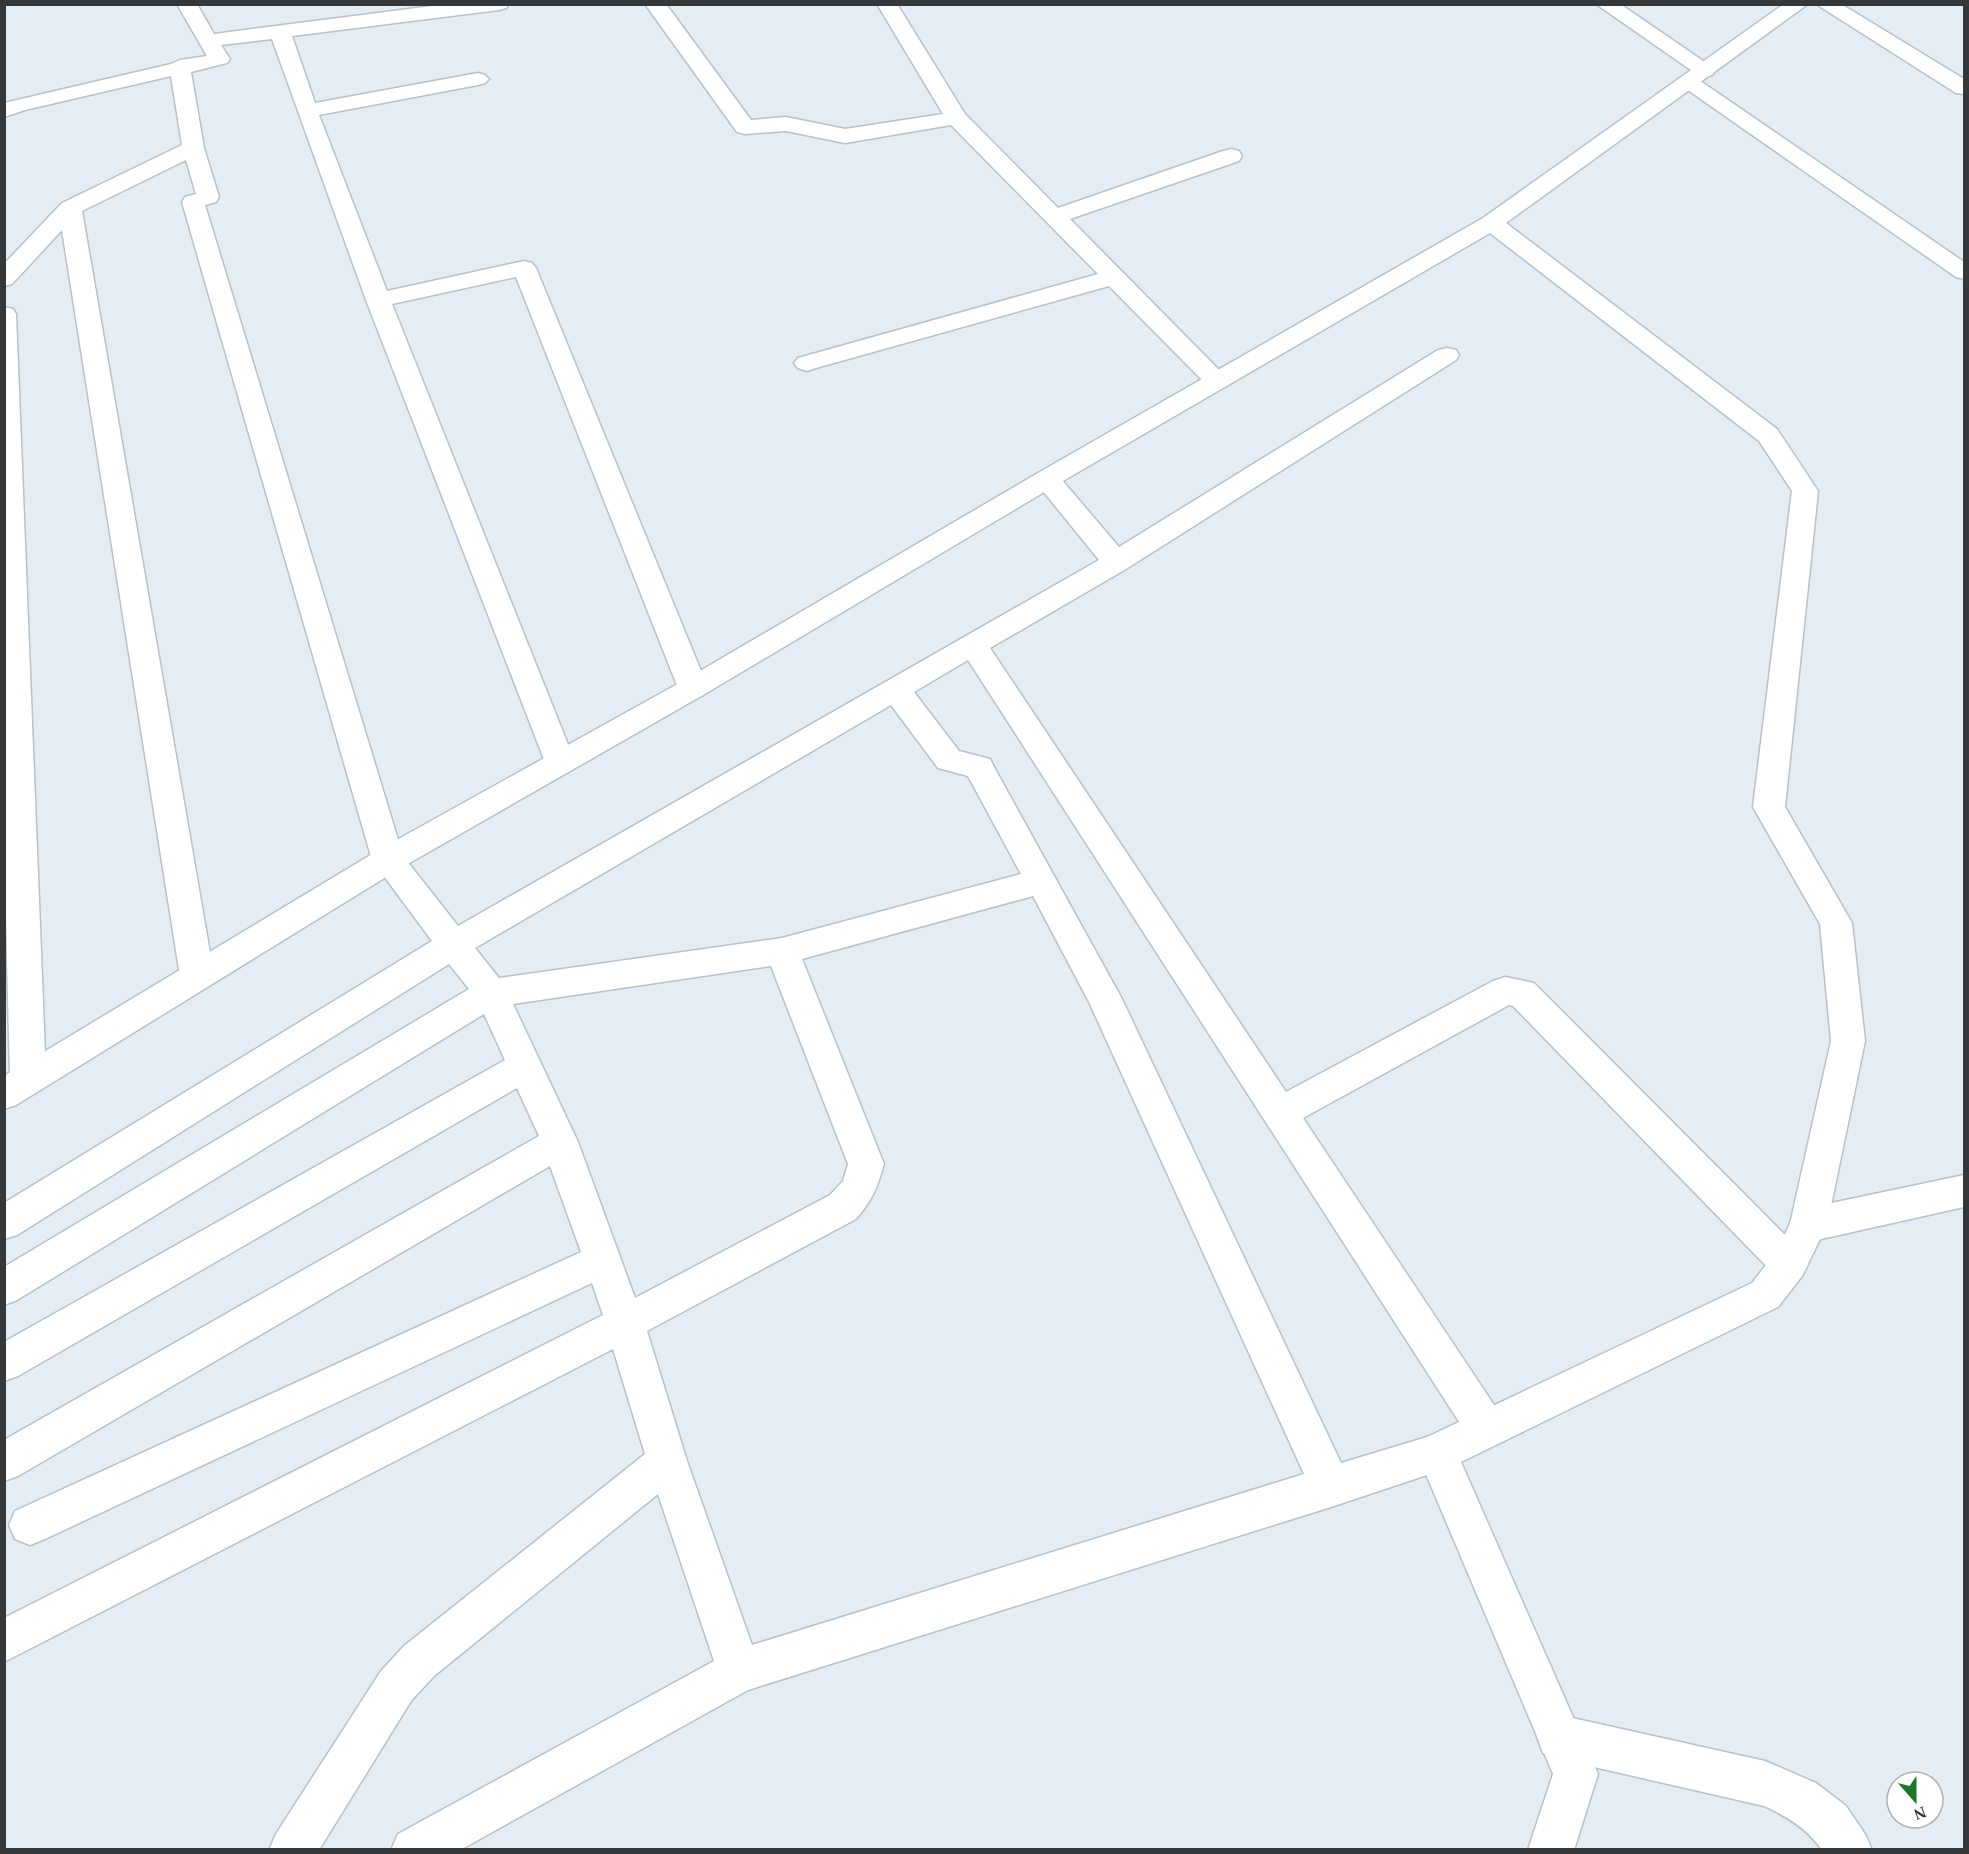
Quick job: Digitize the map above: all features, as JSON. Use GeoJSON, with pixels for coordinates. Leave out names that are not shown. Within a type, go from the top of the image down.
{"type":"FeatureCollection","features":[{"type":"Feature","properties":{"kind":"street"},"geometry":{"type":"LineString","coordinates":[[4,111],[18,105],[180,66],[220,59],[187,4]]}},
{"type":"Feature","properties":{"kind":"street"},"geometry":{"type":"LineString","coordinates":[[208,41],[499,4]]}},
{"type":"Feature","properties":{"kind":"street"},"geometry":{"type":"LineString","coordinates":[[655,4],[745,127],[786,124],[845,136],[956,118]]}},
{"type":"Feature","properties":{"kind":"street"},"geometry":{"type":"LineString","coordinates":[[887,4],[956,118],[1217,381]]}},
{"type":"Feature","properties":{"kind":"street"},"geometry":{"type":"LineString","coordinates":[[1606,4],[1697,76],[1965,272]]}},
{"type":"Feature","properties":{"kind":"street"},"geometry":{"type":"LineString","coordinates":[[16,1086],[388,860],[693,688],[1047,479],[1491,223],[1798,4]]}},
{"type":"Feature","properties":{"kind":"street"},"geometry":{"type":"LineString","coordinates":[[1826,4],[1965,88]]}},
{"type":"Feature","properties":{"kind":"street"},"geometry":{"type":"LineString","coordinates":[[280,32],[378,300],[560,762]]}},
{"type":"Feature","properties":{"kind":"street"},"geometry":{"type":"LineString","coordinates":[[180,66],[193,148],[208,197],[193,202],[388,860],[491,993],[560,1142],[625,1323],[667,1461],[739,1671]]}},
{"type":"Feature","properties":{"kind":"street"},"geometry":{"type":"LineString","coordinates":[[307,111],[478,79]]}},
{"type":"Feature","properties":{"kind":"street"},"geometry":{"type":"LineString","coordinates":[[4,279],[70,208],[193,148]]}},
{"type":"Feature","properties":{"kind":"street"},"geometry":{"type":"LineString","coordinates":[[1054,217],[1231,156]]}},
{"type":"Feature","properties":{"kind":"street"},"geometry":{"type":"LineString","coordinates":[[70,208],[197,976]]}},
{"type":"Feature","properties":{"kind":"street"},"geometry":{"type":"LineString","coordinates":[[414,1850],[739,1671],[1437,1453],[1765,1296],[1789,1264],[1808,1225],[1848,1041],[1836,923],[1768,807],[1805,491],[1768,435],[1491,223]]}},
{"type":"Feature","properties":{"kind":"street"},"geometry":{"type":"LineString","coordinates":[[378,300],[524,268],[693,688]]}},
{"type":"Feature","properties":{"kind":"street"},"geometry":{"type":"LineString","coordinates":[[807,363],[1114,277]]}},
{"type":"Feature","properties":{"kind":"street"},"geometry":{"type":"LineString","coordinates":[[4,314],[16,1086]]}},
{"type":"Feature","properties":{"kind":"street"},"geometry":{"type":"LineString","coordinates":[[4,1223],[454,944],[1116,562],[1447,354]]}},
{"type":"Feature","properties":{"kind":"street"},"geometry":{"type":"LineString","coordinates":[[1047,479],[1116,562]]}},
{"type":"Feature","properties":{"kind":"street"},"geometry":{"type":"LineString","coordinates":[[973,645],[1486,1428]]}},
{"type":"Feature","properties":{"kind":"street"},"geometry":{"type":"LineString","coordinates":[[895,689],[949,760],[979,767],[1105,999],[1331,1487]]}},
{"type":"Feature","properties":{"kind":"street"},"geometry":{"type":"LineString","coordinates":[[4,1288],[491,993],[782,951],[1041,881]]}},
{"type":"Feature","properties":{"kind":"street"},"geometry":{"type":"LineString","coordinates":[[4,1641],[625,1323],[843,1207],[859,1189],[866,1164],[782,951]]}},
{"type":"Feature","properties":{"kind":"street"},"geometry":{"type":"LineString","coordinates":[[1280,1113],[1505,991],[1522,993],[1789,1264]]}},
{"type":"Feature","properties":{"kind":"street"},"geometry":{"type":"LineString","coordinates":[[4,1363],[525,1066]]}},
{"type":"Feature","properties":{"kind":"street"},"geometry":{"type":"LineString","coordinates":[[4,1462],[560,1142]]}},
{"type":"Feature","properties":{"kind":"street"},"geometry":{"type":"LineString","coordinates":[[1808,1225],[1965,1191]]}},
{"type":"Feature","properties":{"kind":"street"},"geometry":{"type":"LineString","coordinates":[[30,1525],[602,1260]]}},
{"type":"Feature","properties":{"kind":"street"},"geometry":{"type":"LineString","coordinates":[[1437,1453],[1576,1774],[1551,1850]]}},
{"type":"Feature","properties":{"kind":"street"},"geometry":{"type":"LineString","coordinates":[[292,1850],[389,1696],[419,1661],[667,1461]]}},
{"type":"Feature","properties":{"kind":"street"},"geometry":{"type":"LineString","coordinates":[[1559,1737],[1765,1784],[1800,1799],[1830,1822],[1849,1850]]}}]}
